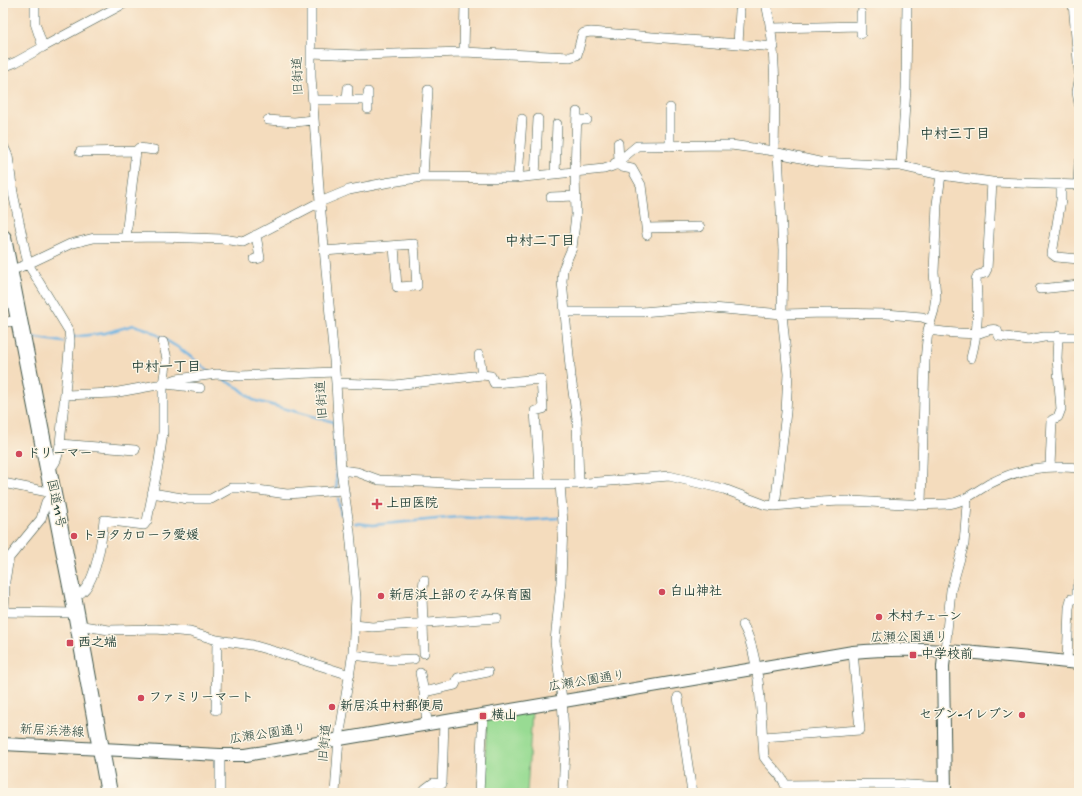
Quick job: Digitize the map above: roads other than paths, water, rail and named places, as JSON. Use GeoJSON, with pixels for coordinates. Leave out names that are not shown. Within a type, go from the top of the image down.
{"type":"FeatureCollection","features":[{"type":"Feature","properties":{"kind":"highway","name":"国道11号"},"geometry":{"type":"LineString","coordinates":[[3,238],[9,322],[53,493],[109,793]]}},
{"type":"Feature","properties":{"kind":"street"},"geometry":{"type":"LineString","coordinates":[[35,3],[35,23],[43,47]]}},
{"type":"Feature","properties":{"kind":"street"},"geometry":{"type":"LineString","coordinates":[[3,67],[16,62],[124,3]]}},
{"type":"Feature","properties":{"kind":"street","name":"旧街道"},"geometry":{"type":"LineString","coordinates":[[311,3],[313,100],[320,202],[336,383],[341,470],[350,532],[356,598],[353,655],[339,738],[336,793]]}},
{"type":"Feature","properties":{"kind":"street"},"geometry":{"type":"LineString","coordinates":[[464,52],[465,3]]}},
{"type":"Feature","properties":{"kind":"street"},"geometry":{"type":"LineString","coordinates":[[766,3],[772,28],[774,47],[776,152],[783,250],[782,314],[788,374],[786,412],[775,506]]}},
{"type":"Feature","properties":{"kind":"street"},"geometry":{"type":"LineString","coordinates":[[901,166],[906,89],[907,3]]}},
{"type":"Feature","properties":{"kind":"street"},"geometry":{"type":"LineString","coordinates":[[1073,3],[1079,72]]}},
{"type":"Feature","properties":{"kind":"street"},"geometry":{"type":"LineString","coordinates":[[738,44],[740,11]]}},
{"type":"Feature","properties":{"kind":"street"},"geometry":{"type":"LineString","coordinates":[[772,28],[811,22],[861,30],[861,13]]}},
{"type":"Feature","properties":{"kind":"street"},"geometry":{"type":"LineString","coordinates":[[311,53],[359,55],[464,52],[570,57],[577,55],[582,35],[584,33],[591,32],[774,47]]}},
{"type":"Feature","properties":{"kind":"street"},"geometry":{"type":"LineString","coordinates":[[1079,81],[1077,92],[1079,104]]}},
{"type":"Feature","properties":{"kind":"street"},"geometry":{"type":"LineString","coordinates":[[347,100],[348,88]]}},
{"type":"Feature","properties":{"kind":"street"},"geometry":{"type":"LineString","coordinates":[[423,177],[428,90]]}},
{"type":"Feature","properties":{"kind":"street"},"geometry":{"type":"LineString","coordinates":[[313,100],[368,100]]}},
{"type":"Feature","properties":{"kind":"street"},"geometry":{"type":"LineString","coordinates":[[670,108],[670,146]]}},
{"type":"Feature","properties":{"kind":"street"},"geometry":{"type":"LineString","coordinates":[[579,484],[577,420],[571,377],[562,281],[563,269],[572,248],[576,215],[575,172],[577,116],[587,120]]}},
{"type":"Feature","properties":{"kind":"street"},"geometry":{"type":"LineString","coordinates":[[518,177],[522,119]]}},
{"type":"Feature","properties":{"kind":"street"},"geometry":{"type":"LineString","coordinates":[[535,176],[538,119]]}},
{"type":"Feature","properties":{"kind":"street"},"geometry":{"type":"LineString","coordinates":[[268,120],[294,122],[314,120]]}},
{"type":"Feature","properties":{"kind":"street"},"geometry":{"type":"LineString","coordinates":[[555,174],[557,124]]}},
{"type":"Feature","properties":{"kind":"street"},"geometry":{"type":"LineString","coordinates":[[618,143],[617,162],[622,167],[632,168],[647,196],[646,232],[685,232],[700,227]]}},
{"type":"Feature","properties":{"kind":"street"},"geometry":{"type":"LineString","coordinates":[[3,145],[8,156],[13,194],[28,264],[69,331],[70,341],[66,395],[60,444],[57,461],[54,466],[48,470]]}},
{"type":"Feature","properties":{"kind":"street"},"geometry":{"type":"LineString","coordinates":[[6,272],[28,264],[70,244],[94,238],[126,236],[222,239],[243,242],[320,202],[349,190],[423,177],[518,177],[604,169],[617,162],[637,146],[731,145],[776,152],[819,162],[901,166],[941,175],[992,182],[1062,186],[1079,185],[1079,163]]}},
{"type":"Feature","properties":{"kind":"street"},"geometry":{"type":"LineString","coordinates":[[80,152],[136,151],[139,148],[154,150]]}},
{"type":"Feature","properties":{"kind":"street"},"geometry":{"type":"LineString","coordinates":[[126,236],[136,151]]}},
{"type":"Feature","properties":{"kind":"street"},"geometry":{"type":"LineString","coordinates":[[921,504],[922,442],[928,330],[936,297],[934,272],[937,204],[941,175]]}},
{"type":"Feature","properties":{"kind":"street"},"geometry":{"type":"LineString","coordinates":[[971,358],[977,333],[976,279],[978,275],[985,273],[987,269],[992,182]]}},
{"type":"Feature","properties":{"kind":"street"},"geometry":{"type":"LineString","coordinates":[[1062,186],[1052,254],[1056,257],[1079,260]]}},
{"type":"Feature","properties":{"kind":"street"},"geometry":{"type":"LineString","coordinates":[[551,197],[575,196]]}},
{"type":"Feature","properties":{"kind":"street"},"geometry":{"type":"LineString","coordinates":[[255,259],[260,258],[256,235]]}},
{"type":"Feature","properties":{"kind":"street"},"geometry":{"type":"LineString","coordinates":[[324,251],[414,244],[416,286],[397,287],[394,246]]}},
{"type":"Feature","properties":{"kind":"street"},"geometry":{"type":"LineString","coordinates":[[1040,289],[1079,285]]}},
{"type":"Feature","properties":{"kind":"street"},"geometry":{"type":"LineString","coordinates":[[566,312],[642,312],[701,307],[782,314],[827,312],[886,314],[922,317],[930,320]]}},
{"type":"Feature","properties":{"kind":"street"},"geometry":{"type":"LineString","coordinates":[[928,330],[956,334],[977,333],[994,329],[997,330],[999,336],[1028,340],[1058,336],[1079,336]]}},
{"type":"Feature","properties":{"kind":"street"},"geometry":{"type":"LineString","coordinates":[[1050,466],[1052,420],[1058,417],[1061,409],[1057,358],[1058,336]]}},
{"type":"Feature","properties":{"kind":"street"},"geometry":{"type":"LineString","coordinates":[[73,596],[82,592],[89,582],[99,553],[104,520],[144,525],[147,521],[163,432],[163,384],[167,359],[163,342]]}},
{"type":"Feature","properties":{"kind":"street"},"geometry":{"type":"LineString","coordinates":[[479,355],[482,375]]}},
{"type":"Feature","properties":{"kind":"street"},"geometry":{"type":"LineString","coordinates":[[66,395],[113,393],[163,384],[177,379],[217,374],[240,376],[335,372]]}},
{"type":"Feature","properties":{"kind":"street"},"geometry":{"type":"LineString","coordinates":[[336,383],[395,385],[482,375],[491,376],[494,383],[541,379],[543,409],[535,411],[540,483]]}},
{"type":"Feature","properties":{"kind":"street"},"geometry":{"type":"LineString","coordinates":[[163,384],[200,388]]}},
{"type":"Feature","properties":{"kind":"street"},"geometry":{"type":"LineString","coordinates":[[60,444],[135,450]]}},
{"type":"Feature","properties":{"kind":"street"},"geometry":{"type":"LineString","coordinates":[[341,470],[356,472],[378,480],[473,484],[579,484],[670,476],[724,489],[766,505],[775,506],[847,501],[894,505],[949,504],[966,498],[990,483],[1007,476],[1041,466],[1079,468]]}},
{"type":"Feature","properties":{"kind":"street"},"geometry":{"type":"LineString","coordinates":[[3,483],[53,493],[46,502],[41,519],[9,558],[5,581],[4,612],[77,619],[109,630],[172,630],[190,632],[217,640],[280,653],[350,675]]}},
{"type":"Feature","properties":{"kind":"street"},"geometry":{"type":"LineString","coordinates":[[560,484],[563,523],[561,582],[555,641],[566,748],[562,793]]}},
{"type":"Feature","properties":{"kind":"street"},"geometry":{"type":"LineString","coordinates":[[152,493],[188,499],[211,499],[231,488],[243,488],[287,494],[343,490]]}},
{"type":"Feature","properties":{"kind":"street"},"geometry":{"type":"LineString","coordinates":[[743,625],[749,635],[756,669],[764,758],[784,780],[785,789],[892,784],[945,790],[943,666],[951,590],[964,544],[967,504],[966,498]]}},
{"type":"Feature","properties":{"kind":"street"},"geometry":{"type":"LineString","coordinates":[[424,580],[422,624],[424,653]]}},
{"type":"Feature","properties":{"kind":"street"},"geometry":{"type":"LineString","coordinates":[[1073,662],[1069,608],[1071,599],[1077,599],[1077,587],[1079,582]]}},
{"type":"Feature","properties":{"kind":"street"},"geometry":{"type":"LineString","coordinates":[[355,625],[372,627],[497,618]]}},
{"type":"Feature","properties":{"kind":"street"},"geometry":{"type":"LineString","coordinates":[[216,710],[217,640]]}},
{"type":"Feature","properties":{"kind":"street","name":"広瀬公園通り"},"geometry":{"type":"LineString","coordinates":[[100,749],[246,755],[444,720],[853,652],[906,649],[1073,662]]}},
{"type":"Feature","properties":{"kind":"street"},"geometry":{"type":"LineString","coordinates":[[763,737],[860,730],[853,652]]}},
{"type":"Feature","properties":{"kind":"street"},"geometry":{"type":"LineString","coordinates":[[353,655],[394,660],[414,659]]}},
{"type":"Feature","properties":{"kind":"street"},"geometry":{"type":"LineString","coordinates":[[424,692],[455,685],[458,678],[488,672]]}},
{"type":"Feature","properties":{"kind":"street"},"geometry":{"type":"LineString","coordinates":[[420,673],[424,692],[427,723]]}},
{"type":"Feature","properties":{"kind":"street"},"geometry":{"type":"LineString","coordinates":[[678,697],[692,793]]}},
{"type":"Feature","properties":{"kind":"street"},"geometry":{"type":"LineString","coordinates":[[479,793],[483,714]]}},
{"type":"Feature","properties":{"kind":"street"},"geometry":{"type":"LineString","coordinates":[[425,789],[433,783],[442,784],[444,720]]}},
{"type":"Feature","properties":{"kind":"street","name":"新居浜港線"},"geometry":{"type":"LineString","coordinates":[[3,744],[100,749]]}},
{"type":"Feature","properties":{"kind":"street"},"geometry":{"type":"LineString","coordinates":[[220,755],[220,793]]}},
{"type":"Feature","properties":{"kind":"waterway"},"geometry":{"type":"LineString","coordinates":[[72,337],[105,333],[134,325],[149,330],[179,348],[209,371]]}},
{"type":"Feature","properties":{"kind":"waterway"},"geometry":{"type":"LineString","coordinates":[[31,337],[63,342]]}},
{"type":"Feature","properties":{"kind":"waterway"},"geometry":{"type":"LineString","coordinates":[[220,378],[239,388],[253,400],[334,422],[334,425]]}},
{"type":"Feature","properties":{"kind":"waterway"},"geometry":{"type":"LineString","coordinates":[[334,432],[337,489]]}},
{"type":"Feature","properties":{"kind":"waterway"},"geometry":{"type":"LineString","coordinates":[[338,498],[341,514]]}},
{"type":"Feature","properties":{"kind":"waterway"},"geometry":{"type":"LineString","coordinates":[[355,523],[373,525],[459,517],[514,521],[558,518]]}},
{"type":"Feature","properties":{"kind":"place","name":"ドリーマー"},"geometry":{"type":"Point","coordinates":[19,454]}},
{"type":"Feature","properties":{"kind":"place","name":"上田医院"},"geometry":{"type":"Point","coordinates":[377,504]}},
{"type":"Feature","properties":{"kind":"place","name":"トヨタカローラ愛媛"},"geometry":{"type":"Point","coordinates":[74,536]}},
{"type":"Feature","properties":{"kind":"place","name":"白山神社"},"geometry":{"type":"Point","coordinates":[662,592]}},
{"type":"Feature","properties":{"kind":"place","name":"新居浜上部のぞみ保育園"},"geometry":{"type":"Point","coordinates":[381,596]}},
{"type":"Feature","properties":{"kind":"place","name":"木村チェーン"},"geometry":{"type":"Point","coordinates":[879,617]}},
{"type":"Feature","properties":{"kind":"place","name":"西之端"},"geometry":{"type":"Point","coordinates":[70,643]}},
{"type":"Feature","properties":{"kind":"place","name":"中学校前"},"geometry":{"type":"Point","coordinates":[913,655]}},
{"type":"Feature","properties":{"kind":"place","name":"ファミリーマート"},"geometry":{"type":"Point","coordinates":[141,698]}},
{"type":"Feature","properties":{"kind":"place","name":"新居浜中村郵便局"},"geometry":{"type":"Point","coordinates":[332,707]}},
{"type":"Feature","properties":{"kind":"place","name":"セブン-イレブン"},"geometry":{"type":"Point","coordinates":[1022,715]}},
{"type":"Feature","properties":{"kind":"place","name":"横山"},"geometry":{"type":"Point","coordinates":[483,716]}},
{"type":"Feature","properties":{"kind":"district","name":"中村三丁目"},"geometry":{"type":"Point","coordinates":[955,135]}},
{"type":"Feature","properties":{"kind":"district","name":"中村二丁目"},"geometry":{"type":"Point","coordinates":[540,242]}},
{"type":"Feature","properties":{"kind":"district","name":"中村一丁目"},"geometry":{"type":"Point","coordinates":[166,368]}}]}
